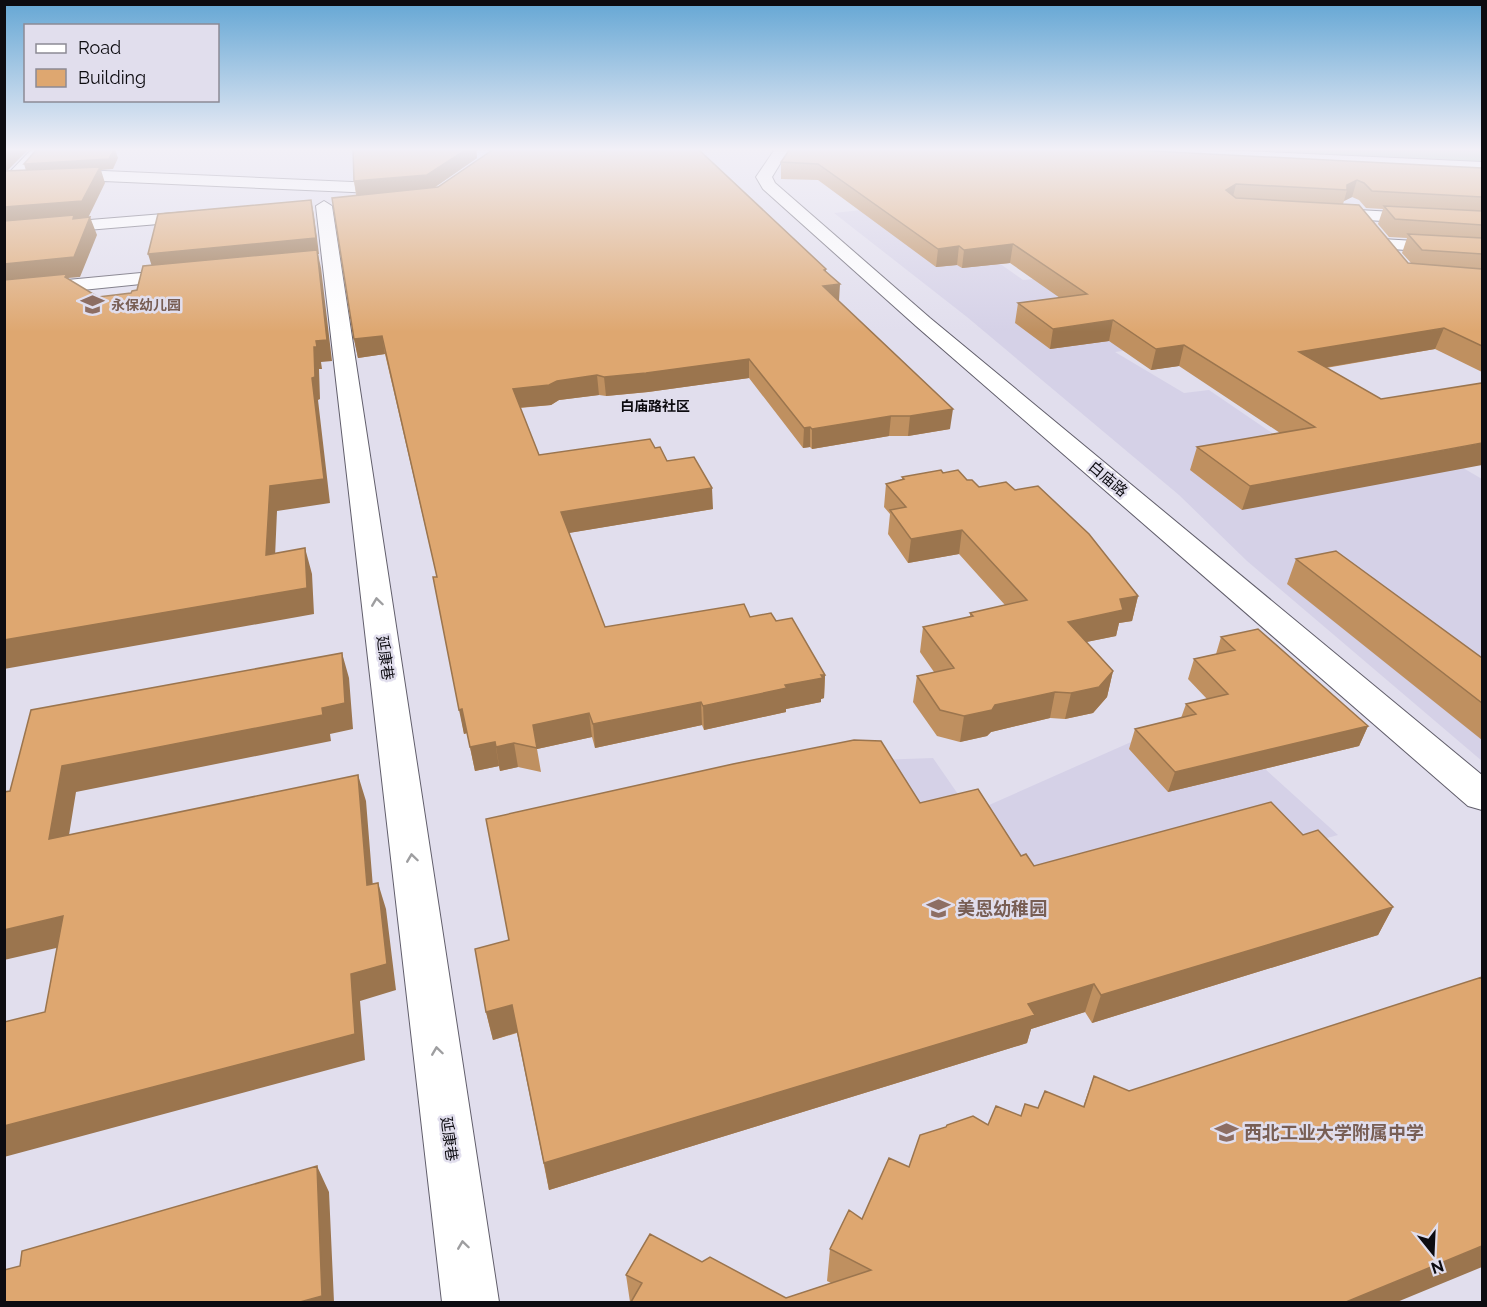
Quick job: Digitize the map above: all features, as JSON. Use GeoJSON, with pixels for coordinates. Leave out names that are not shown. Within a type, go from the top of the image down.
{"type":"FeatureCollection","features":[{"type":"Feature","properties":{"kind":"main road"},"geometry":{"type":"LineString","coordinates":[[52,228],[63,210]]}},
{"type":"Feature","properties":{"kind":"main road","name":"延康巷"},"geometry":{"type":"LineString","coordinates":[[329,210],[320,262],[471,1302]]}},
{"type":"Feature","properties":{"kind":"main road","name":"白庙路"},"geometry":{"type":"LineString","coordinates":[[797,210],[923,322],[1482,796]]}},
{"type":"Feature","properties":{"kind":"main road"},"geometry":{"type":"LineString","coordinates":[[1356,210],[1395,260]]}},
{"type":"Feature","properties":{"kind":"main road"},"geometry":{"type":"LineString","coordinates":[[1301,211],[1482,222]]}},
{"type":"Feature","properties":{"kind":"main road"},"geometry":{"type":"LineString","coordinates":[[4,232],[219,214]]}},
{"type":"Feature","properties":{"kind":"main road"},"geometry":{"type":"LineString","coordinates":[[1382,244],[1482,250]]}},
{"type":"Feature","properties":{"kind":"main road"},"geometry":{"type":"LineString","coordinates":[[4,292],[203,273]]}},
{"type":"Feature","properties":{"kind":"shaded area"},"geometry":{"type":"Polygon","coordinates":[[[861,210],[924,210],[1023,280],[1074,275],[1262,332],[1115,352],[1184,393],[1209,390],[1278,437],[1386,423],[1482,479],[1482,761],[1247,561],[1179,495],[967,317],[834,213],[861,210]]]}},
{"type":"Feature","properties":{"kind":"shaded area","name":"美恩幼稚园"},"geometry":{"type":"Polygon","coordinates":[[[1201,711],[1338,835],[574,1047],[738,765],[933,758],[971,813],[1201,711]]]}},
{"type":"Feature","properties":{"kind":"building"},"geometry":{"type":"Polygon","coordinates":[[[202,210],[312,210],[316,238],[148,254],[158,214],[202,210]]]}},
{"type":"Feature","properties":{"kind":"building"},"geometry":{"type":"Polygon","coordinates":[[[334,210],[763,210],[840,284],[823,286],[953,409],[812,429],[804,428],[749,359],[646,373],[604,377],[597,375],[557,381],[549,385],[513,389],[539,455],[650,439],[655,448],[660,447],[667,461],[694,457],[712,488],[561,512],[605,627],[744,604],[750,617],[771,613],[776,621],[792,618],[825,675],[821,675],[823,678],[785,685],[787,688],[703,706],[701,702],[593,724],[589,713],[533,725],[537,748],[514,743],[496,747],[495,742],[470,747],[462,709],[459,710],[433,577],[437,577],[382,336],[354,339],[334,210]]]}},
{"type":"Feature","properties":{"kind":"building"},"geometry":{"type":"Polygon","coordinates":[[[883,210],[1363,210],[1408,263],[1482,269],[1482,346],[1444,328],[1299,352],[1381,399],[1482,383],[1482,443],[1250,486],[1197,447],[1315,427],[1184,345],[1156,349],[1113,320],[1053,329],[1018,303],[1087,294],[1013,244],[964,250],[959,246],[938,249],[883,210]]]}},
{"type":"Feature","properties":{"kind":"building"},"geometry":{"type":"Polygon","coordinates":[[[1387,210],[1482,211],[1482,225],[1395,219],[1387,210]]]}},
{"type":"Feature","properties":{"kind":"building"},"geometry":{"type":"Polygon","coordinates":[[[74,215],[73,219],[90,217],[74,257],[4,264],[4,221],[74,215]]]}},
{"type":"Feature","properties":{"kind":"building"},"geometry":{"type":"Polygon","coordinates":[[[1408,234],[1482,238],[1482,254],[1422,250],[1408,234]]]}},
{"type":"Feature","properties":{"kind":"building"},"geometry":{"type":"Polygon","coordinates":[[[317,250],[327,340],[316,341],[317,347],[314,347],[315,377],[312,378],[324,479],[270,486],[266,555],[305,548],[307,588],[4,640],[4,280],[67,274],[65,277],[98,297],[131,293],[137,290],[143,266],[317,250]]]}},
{"type":"Feature","properties":{"kind":"building"},"geometry":{"type":"Polygon","coordinates":[[[941,470],[943,473],[958,470],[967,480],[972,480],[979,487],[1006,482],[1015,490],[1038,486],[1089,534],[1138,596],[1120,599],[1123,610],[1068,622],[1113,671],[1099,687],[1071,693],[1055,692],[995,705],[992,710],[964,716],[940,710],[917,676],[954,668],[923,627],[973,616],[970,613],[1027,600],[962,530],[911,539],[890,510],[906,507],[886,484],[904,479],[902,477],[941,470]]]}},
{"type":"Feature","properties":{"kind":"building"},"geometry":{"type":"Polygon","coordinates":[[[1336,551],[1482,658],[1482,703],[1296,559],[1336,551]]]}},
{"type":"Feature","properties":{"kind":"building"},"geometry":{"type":"Polygon","coordinates":[[[1258,629],[1368,726],[1175,772],[1135,729],[1196,714],[1186,704],[1228,694],[1194,659],[1235,650],[1221,637],[1258,629]]]}},
{"type":"Feature","properties":{"kind":"building"},"geometry":{"type":"Polygon","coordinates":[[[342,653],[345,703],[322,708],[323,715],[62,766],[49,839],[358,775],[367,885],[378,883],[387,964],[351,974],[355,1034],[4,1126],[4,1022],[45,1012],[63,916],[4,930],[4,792],[10,791],[31,710],[342,653]]]}},
{"type":"Feature","properties":{"kind":"building"},"geometry":{"type":"Polygon","coordinates":[[[854,740],[881,741],[920,803],[978,789],[1021,856],[1026,854],[1034,866],[1271,802],[1303,835],[1318,830],[1393,907],[1101,995],[1094,984],[1028,1004],[1035,1015],[544,1163],[512,1005],[486,1012],[475,949],[509,940],[486,819],[733,764],[854,740]]]}},
{"type":"Feature","properties":{"kind":"building","name":"西北工业大学附属中学"},"geometry":{"type":"Polygon","coordinates":[[[1482,977],[1482,1246],[1346,1302],[631,1302],[642,1283],[626,1275],[650,1234],[702,1262],[710,1257],[786,1298],[871,1270],[830,1249],[849,1210],[862,1219],[889,1158],[909,1167],[920,1135],[973,1116],[988,1125],[996,1106],[1021,1116],[1025,1104],[1038,1108],[1045,1091],[1084,1107],[1094,1076],[1129,1091],[1482,977]]]}},
{"type":"Feature","properties":{"kind":"building"},"geometry":{"type":"Polygon","coordinates":[[[317,1166],[322,1296],[300,1302],[4,1302],[4,1270],[20,1266],[22,1251],[317,1166]]]}},
{"type":"Feature","properties":{"kind":"place","name":"永保幼儿园"},"geometry":{"type":"Point","coordinates":[93,305]}},
{"type":"Feature","properties":{"kind":"place","name":"美恩幼稚园"},"geometry":{"type":"Point","coordinates":[939,908]}},
{"type":"Feature","properties":{"kind":"place","name":"西北工业大学附属中学"},"geometry":{"type":"Point","coordinates":[1226,1132]}},
{"type":"Feature","properties":{"kind":"district","name":"白庙路社区"},"geometry":{"type":"Point","coordinates":[655,406]}}]}
